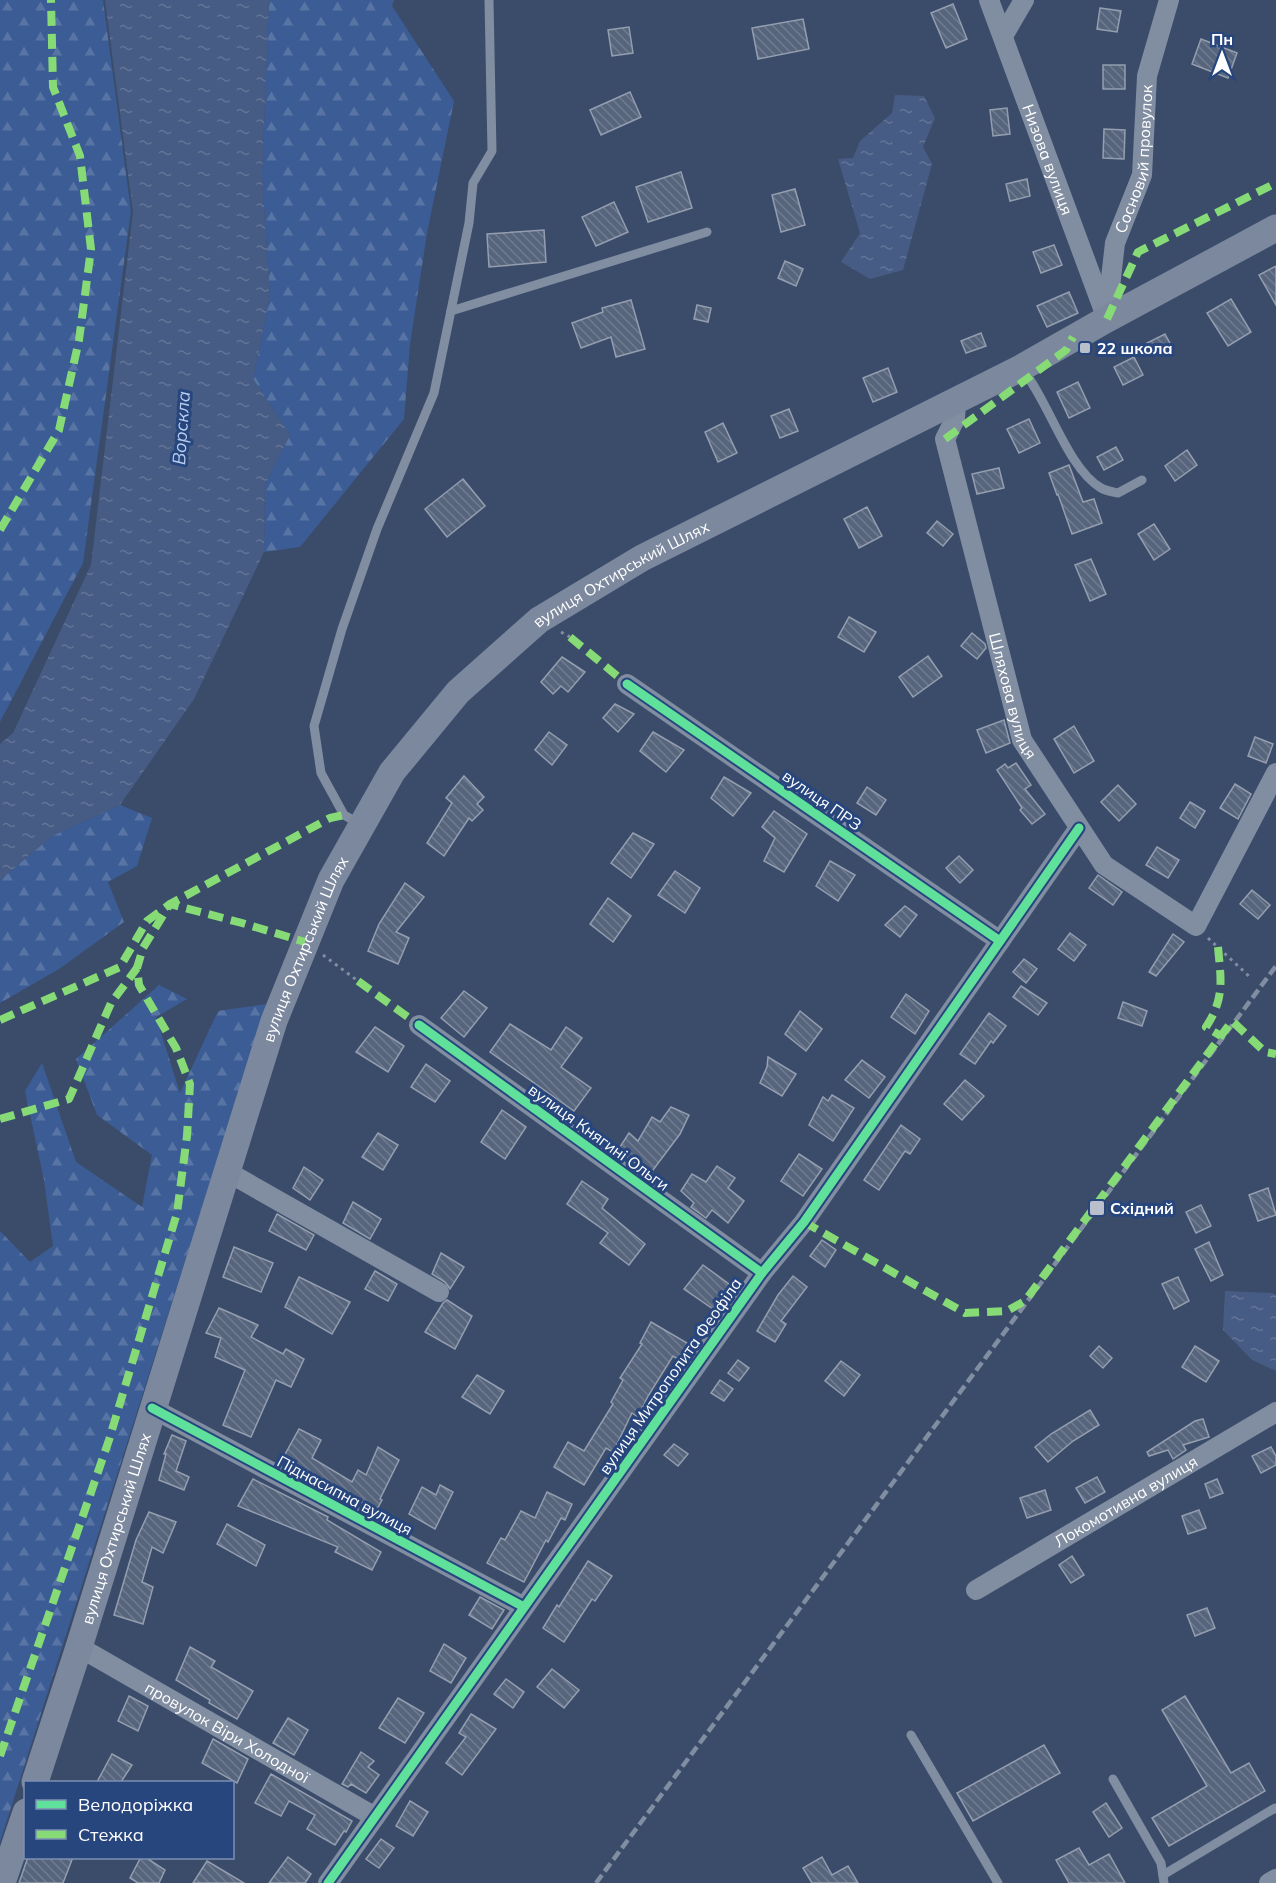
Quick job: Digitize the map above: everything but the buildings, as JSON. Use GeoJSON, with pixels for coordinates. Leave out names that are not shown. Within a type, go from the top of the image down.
{"type":"FeatureCollection","features":[{"type":"Feature","properties":{"kind":"main road","name":"вулиця Охтирський Шлях"},"geometry":{"type":"LineString","coordinates":[[35,1781],[274,1021],[331,880],[393,772],[459,692],[539,620],[642,558],[1021,368],[1276,228]]}},
{"type":"Feature","properties":{"kind":"main road"},"geometry":{"type":"LineString","coordinates":[[2,1883],[24,1818]]}},
{"type":"Feature","properties":{"kind":"street","name":"Низова вулиця"},"geometry":{"type":"LineString","coordinates":[[989,0],[1107,319]]}},
{"type":"Feature","properties":{"kind":"street"},"geometry":{"type":"LineString","coordinates":[[1003,36],[1024,0]]}},
{"type":"Feature","properties":{"kind":"street","name":"Сосновий провулок"},"geometry":{"type":"LineString","coordinates":[[1107,319],[1115,243],[1142,175],[1147,76],[1169,0]]}},
{"type":"Feature","properties":{"kind":"street","name":"Шляхова вулиця"},"geometry":{"type":"LineString","coordinates":[[956,401],[955,419],[945,439],[1022,740],[1104,865],[1196,926]]}},
{"type":"Feature","properties":{"kind":"street","name":"вулиця ПРЗ"},"geometry":{"type":"LineString","coordinates":[[627,684],[1000,941]]}},
{"type":"Feature","properties":{"kind":"street"},"geometry":{"type":"LineString","coordinates":[[1196,926],[1276,773]]}},
{"type":"Feature","properties":{"kind":"street","name":"вулиця Митрополита Феофіла"},"geometry":{"type":"LineString","coordinates":[[328,1883],[762,1273],[804,1222],[1079,828]]}},
{"type":"Feature","properties":{"kind":"street","name":"вулиця Княгині Ольги"},"geometry":{"type":"LineString","coordinates":[[419,1025],[762,1273]]}},
{"type":"Feature","properties":{"kind":"street"},"geometry":{"type":"LineString","coordinates":[[226,1171],[439,1292]]}},
{"type":"Feature","properties":{"kind":"street","name":"Піднасипна вулиця"},"geometry":{"type":"LineString","coordinates":[[152,1408],[524,1608]]}},
{"type":"Feature","properties":{"kind":"street","name":"Локомотивна вулиця"},"geometry":{"type":"LineString","coordinates":[[976,1590],[1276,1412]]}},
{"type":"Feature","properties":{"kind":"street","name":"провулок Віри Холодної"},"geometry":{"type":"LineString","coordinates":[[79,1647],[375,1817]]}},
{"type":"Feature","properties":{"kind":"street"},"geometry":{"type":"LineString","coordinates":[[1269,1883],[1276,1879]]}},
{"type":"Feature","properties":{"kind":"lane"},"geometry":{"type":"LineString","coordinates":[[362,825],[344,815],[321,772],[314,726],[342,629],[373,540],[434,393],[469,223],[473,183],[492,151],[489,0]]}},
{"type":"Feature","properties":{"kind":"lane"},"geometry":{"type":"LineString","coordinates":[[451,311],[707,232]]}},
{"type":"Feature","properties":{"kind":"lane"},"geometry":{"type":"LineString","coordinates":[[1021,368],[1041,395],[1058,431],[1083,474],[1102,489],[1118,493],[1142,480]]}},
{"type":"Feature","properties":{"kind":"lane"},"geometry":{"type":"LineString","coordinates":[[910,1735],[998,1883]]}},
{"type":"Feature","properties":{"kind":"lane"},"geometry":{"type":"LineString","coordinates":[[1113,1779],[1161,1863],[1163,1879],[1276,1809]]}},
{"type":"Feature","properties":{"kind":"path"},"geometry":{"type":"LineString","coordinates":[[1196,926],[1251,978]]}},
{"type":"Feature","properties":{"kind":"path"},"geometry":{"type":"LineString","coordinates":[[305,942],[358,981]]}},
{"type":"Feature","properties":{"kind":"green space"},"geometry":{"type":"Polygon","coordinates":[[[0,0],[103,0],[131,211],[83,563],[0,722],[0,0]]]}},
{"type":"Feature","properties":{"kind":"green space"},"geometry":{"type":"Polygon","coordinates":[[[269,0],[394,0],[392,6],[454,101],[427,233],[410,344],[404,419],[300,547],[264,552],[265,484],[290,435],[253,379],[270,295],[262,176],[269,0]]]}},
{"type":"Feature","properties":{"kind":"green space"},"geometry":{"type":"Polygon","coordinates":[[[120,805],[152,818],[137,866],[108,882],[124,922],[59,969],[0,1003],[0,880],[52,836],[120,805]]]}},
{"type":"Feature","properties":{"kind":"green space"},"geometry":{"type":"Polygon","coordinates":[[[159,985],[187,999],[156,1017],[180,1093],[218,1011],[267,1004],[0,1842],[0,1231],[30,1262],[53,1246],[44,1180],[25,1091],[42,1063],[76,1162],[142,1207],[152,1155],[97,1115],[76,1059],[159,985]]]}},
{"type":"Feature","properties":{"kind":"water","name":"Ворскла"},"geometry":{"type":"Polygon","coordinates":[[[105,0],[269,0],[262,176],[270,295],[253,379],[290,435],[265,484],[264,552],[194,699],[120,805],[52,836],[0,880],[0,744],[13,733],[91,565],[133,212],[105,0]]]}},
{"type":"Feature","properties":{"kind":"water"},"geometry":{"type":"Polygon","coordinates":[[[895,95],[924,96],[935,118],[923,147],[932,164],[903,270],[870,279],[841,262],[860,233],[838,159],[853,158],[860,141],[892,113],[895,95]]]}},
{"type":"Feature","properties":{"kind":"water"},"geometry":{"type":"Polygon","coordinates":[[[1225,1291],[1276,1295],[1276,1371],[1252,1360],[1223,1330],[1225,1291]]]}},
{"type":"Feature","properties":{"kind":"railway"},"geometry":{"type":"LineString","coordinates":[[596,1883],[1276,966]]}},
{"type":"Feature","properties":{"kind":"marked path"},"geometry":{"type":"LineString","coordinates":[[0,530],[59,430],[79,340],[91,249],[80,156],[53,87],[51,0]]}},
{"type":"Feature","properties":{"kind":"marked path"},"geometry":{"type":"LineString","coordinates":[[1107,319],[1138,252],[1276,183]]}},
{"type":"Feature","properties":{"kind":"marked path"},"geometry":{"type":"LineString","coordinates":[[945,439],[1066,350],[1073,337]]}},
{"type":"Feature","properties":{"kind":"marked path"},"geometry":{"type":"LineString","coordinates":[[570,637],[627,684]]}},
{"type":"Feature","properties":{"kind":"marked path"},"geometry":{"type":"LineString","coordinates":[[0,1756],[109,1440],[177,1213],[187,1136],[190,1084],[176,1048],[139,985],[137,968],[143,948],[170,904],[330,818],[344,815]]}},
{"type":"Feature","properties":{"kind":"marked path"},"geometry":{"type":"LineString","coordinates":[[0,1020],[120,967],[147,921],[170,904],[305,942]]}},
{"type":"Feature","properties":{"kind":"marked path"},"geometry":{"type":"LineString","coordinates":[[1218,947],[1221,979],[1219,998],[1206,1027],[1221,1036]]}},
{"type":"Feature","properties":{"kind":"marked path"},"geometry":{"type":"LineString","coordinates":[[0,1119],[69,1099],[111,1003],[137,968]]}},
{"type":"Feature","properties":{"kind":"marked path"},"geometry":{"type":"LineString","coordinates":[[358,981],[419,1025]]}},
{"type":"Feature","properties":{"kind":"marked path"},"geometry":{"type":"LineString","coordinates":[[804,1222],[965,1313],[1007,1311],[1025,1301],[1232,1021],[1265,1052],[1276,1054]]}},
{"type":"Feature","properties":{"kind":"cycle path"},"geometry":{"type":"LineString","coordinates":[[627,684],[1000,941]]}},
{"type":"Feature","properties":{"kind":"cycle path"},"geometry":{"type":"LineString","coordinates":[[328,1883],[762,1273],[804,1222],[1079,828]]}},
{"type":"Feature","properties":{"kind":"cycle path"},"geometry":{"type":"LineString","coordinates":[[419,1025],[762,1273]]}},
{"type":"Feature","properties":{"kind":"cycle path"},"geometry":{"type":"LineString","coordinates":[[152,1408],[524,1607]]}},
{"type":"Feature","properties":{"kind":"place","name":"22 школа"},"geometry":{"type":"Point","coordinates":[1085,348]}},
{"type":"Feature","properties":{"kind":"place","name":"Східний"},"geometry":{"type":"Point","coordinates":[1097,1208]}}]}
